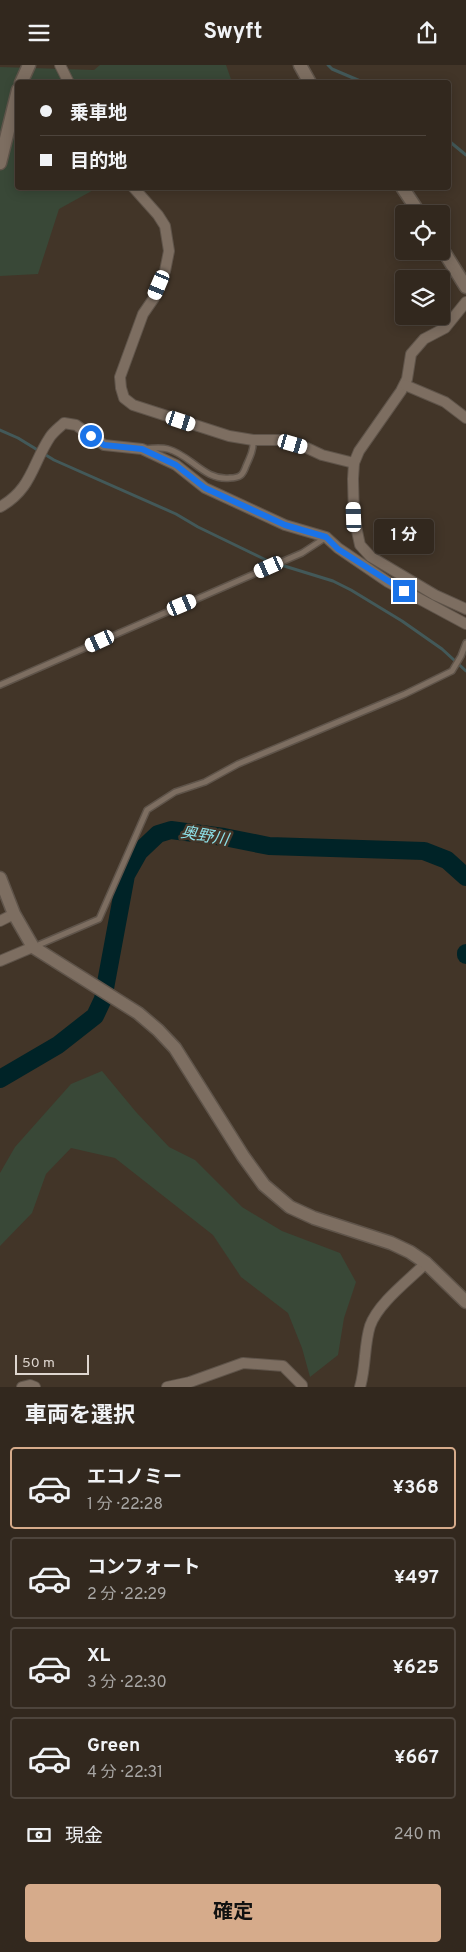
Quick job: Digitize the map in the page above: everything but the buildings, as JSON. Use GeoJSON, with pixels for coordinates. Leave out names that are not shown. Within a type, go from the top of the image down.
{"type":"FeatureCollection","features":[{"type":"Feature","properties":{"kind":"street"},"geometry":{"type":"LineString","coordinates":[[22,80],[29,65]]}},
{"type":"Feature","properties":{"kind":"street"},"geometry":{"type":"LineString","coordinates":[[60,65],[68,80]]}},
{"type":"Feature","properties":{"kind":"street"},"geometry":{"type":"LineString","coordinates":[[300,65],[308,80]]}},
{"type":"Feature","properties":{"kind":"street"},"geometry":{"type":"LineString","coordinates":[[0,163],[15,102]]}},
{"type":"Feature","properties":{"kind":"street"},"geometry":{"type":"LineString","coordinates":[[136,190],[158,215],[165,226],[169,251],[165,271],[154,298],[143,314],[120,377],[120,388],[124,397],[133,405],[228,436],[253,440],[279,440],[308,448],[322,455],[354,463]]}},
{"type":"Feature","properties":{"kind":"street"},"geometry":{"type":"LineString","coordinates":[[404,190],[414,205]]}},
{"type":"Feature","properties":{"kind":"street"},"geometry":{"type":"LineString","coordinates":[[449,260],[466,287]]}},
{"type":"Feature","properties":{"kind":"street"},"geometry":{"type":"LineString","coordinates":[[466,302],[445,328],[424,339],[412,354],[404,385],[359,451],[354,463],[354,517],[360,545],[371,557],[436,595],[466,609]]}},
{"type":"Feature","properties":{"kind":"street"},"geometry":{"type":"LineString","coordinates":[[404,385],[445,403],[466,418]]}},
{"type":"Feature","properties":{"kind":"street"},"geometry":{"type":"LineString","coordinates":[[0,507],[22,490],[51,436],[64,423],[76,425],[104,445],[142,449],[176,465],[205,488],[285,525],[326,537],[338,549],[388,582],[466,624]]}},
{"type":"Feature","properties":{"kind":"street"},"geometry":{"type":"LineString","coordinates":[[0,878],[14,914],[33,947],[138,1013],[158,1030],[174,1048],[243,1156],[264,1185],[290,1207],[391,1243],[426,1263],[466,1302]]}},
{"type":"Feature","properties":{"kind":"street"},"geometry":{"type":"LineString","coordinates":[[0,921],[14,914]]}},
{"type":"Feature","properties":{"kind":"street"},"geometry":{"type":"LineString","coordinates":[[0,961],[33,947]]}},
{"type":"Feature","properties":{"kind":"street"},"geometry":{"type":"LineString","coordinates":[[360,1387],[365,1371],[370,1327],[377,1312],[426,1263]]}},
{"type":"Feature","properties":{"kind":"street"},"geometry":{"type":"LineString","coordinates":[[167,1387],[190,1382],[243,1363],[283,1366],[302,1387]]}},
{"type":"Feature","properties":{"kind":"street"},"geometry":{"type":"LineString","coordinates":[[22,1387],[30,1385],[34,1387]]}},
{"type":"Feature","properties":{"kind":"lane"},"geometry":{"type":"LineString","coordinates":[[142,449],[169,449],[194,463],[213,477],[226,479],[237,478],[243,474],[254,447],[253,440]]}},
{"type":"Feature","properties":{"kind":"lane"},"geometry":{"type":"LineString","coordinates":[[0,685],[302,553],[326,537]]}},
{"type":"Feature","properties":{"kind":"lane"},"geometry":{"type":"LineString","coordinates":[[33,947],[50,942],[98,919],[147,810],[175,792],[205,782],[238,764],[405,694],[452,671],[466,643]]}},
{"type":"Feature","properties":{"kind":"green space"},"geometry":{"type":"Polygon","coordinates":[[[100,65],[226,65],[231,80],[15,80],[15,190],[93,190],[59,209],[38,274],[0,276],[0,67],[94,70],[100,65]]]}},
{"type":"Feature","properties":{"kind":"green space"},"geometry":{"type":"Polygon","coordinates":[[[102,1071],[136,1112],[169,1147],[195,1160],[242,1207],[282,1231],[340,1253],[356,1282],[344,1318],[338,1355],[310,1377],[302,1348],[288,1313],[241,1277],[213,1235],[115,1158],[71,1148],[46,1174],[32,1213],[0,1246],[0,1173],[15,1147],[71,1084],[102,1071]]]}},
{"type":"Feature","properties":{"kind":"waterway"},"geometry":{"type":"LineString","coordinates":[[328,65],[332,69],[358,80]]}},
{"type":"Feature","properties":{"kind":"waterway"},"geometry":{"type":"LineString","coordinates":[[451,143],[466,155]]}},
{"type":"Feature","properties":{"kind":"waterway"},"geometry":{"type":"LineString","coordinates":[[0,430],[18,438],[54,460],[176,514],[198,527],[268,561],[333,581],[351,590],[402,621],[442,649],[466,671]]}},
{"type":"Feature","properties":{"kind":"waterway","name":"奥野川"},"geometry":{"type":"LineString","coordinates":[[0,1079],[58,1045],[95,1016],[103,999],[126,875],[139,852],[158,834],[171,830],[224,837],[269,846],[424,851],[447,860],[466,877]]}},
{"type":"Feature","properties":{"kind":"route"},"geometry":{"type":"LineString","coordinates":[[91,436],[104,445],[142,449],[176,465],[205,488],[285,525],[326,537],[338,549],[404,591]]}}]}
